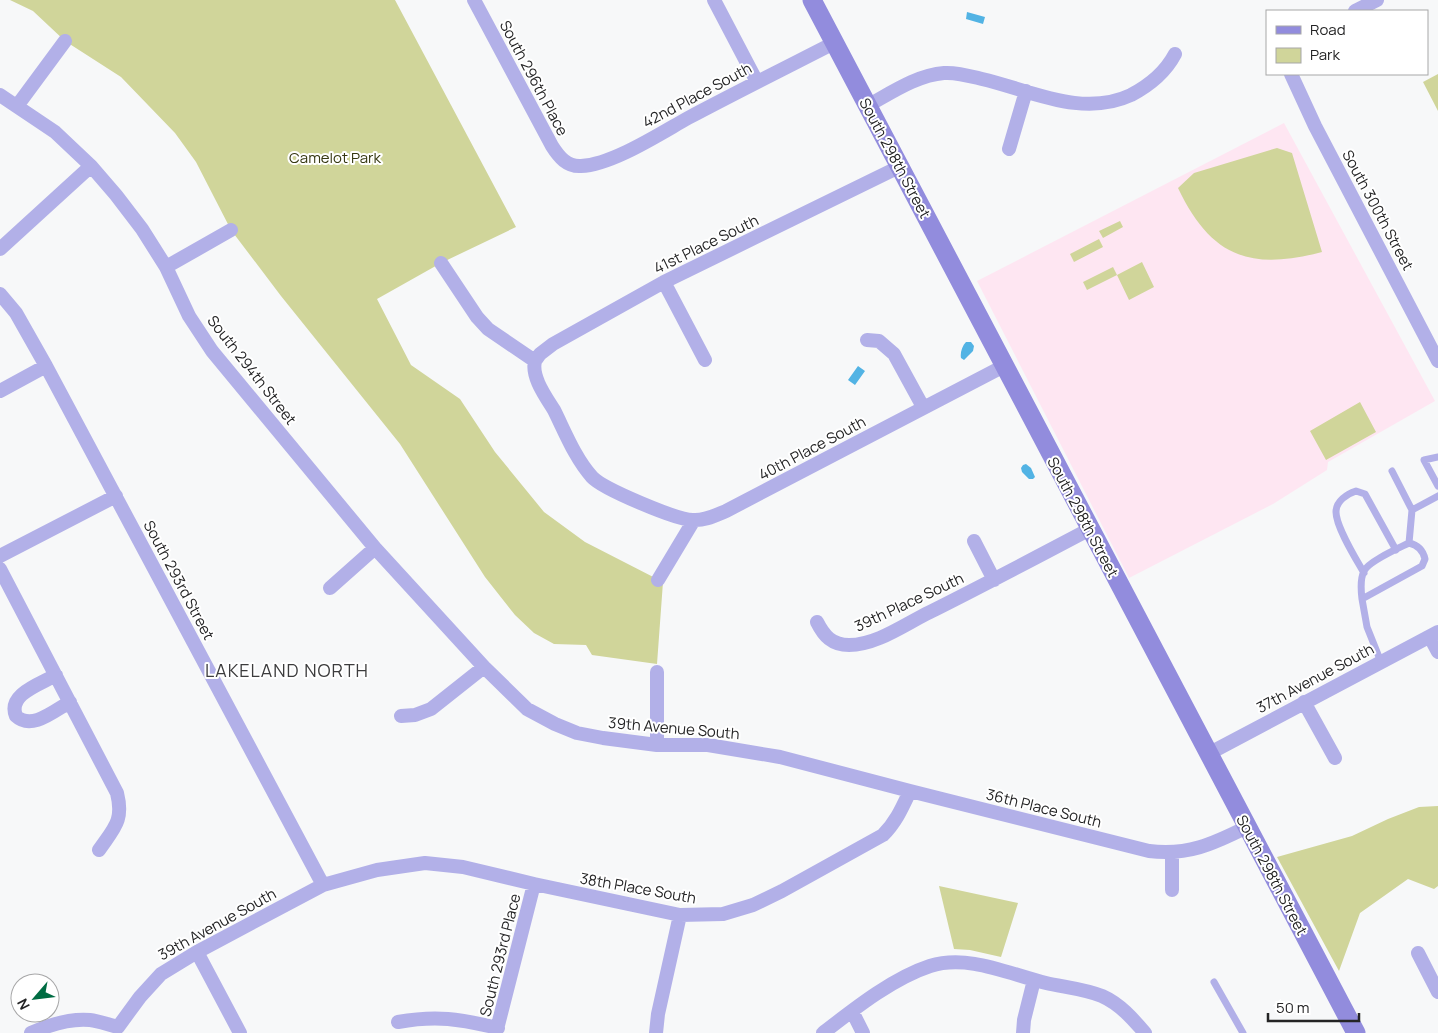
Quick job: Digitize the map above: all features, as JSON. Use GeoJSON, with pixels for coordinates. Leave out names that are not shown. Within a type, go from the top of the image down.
{"type":"FeatureCollection","features":[{"type":"Feature","properties":{"kind":"street","name":"South 296th Place"},"geometry":{"type":"LineString","coordinates":[[474,0],[552,146],[560,158],[572,166]]}},
{"type":"Feature","properties":{"kind":"street"},"geometry":{"type":"LineString","coordinates":[[714,0],[757,82]]}},
{"type":"Feature","properties":{"kind":"street","name":"South 298th Street"},"geometry":{"type":"LineString","coordinates":[[812,0],[1356,1033]]}},
{"type":"Feature","properties":{"kind":"street"},"geometry":{"type":"LineString","coordinates":[[1357,10],[1377,0]]}},
{"type":"Feature","properties":{"kind":"street"},"geometry":{"type":"LineString","coordinates":[[17,106],[65,41]]}},
{"type":"Feature","properties":{"kind":"street","name":"42nd Place South"},"geometry":{"type":"LineString","coordinates":[[572,166],[590,166],[617,156],[834,43]]}},
{"type":"Feature","properties":{"kind":"street"},"geometry":{"type":"LineString","coordinates":[[867,106],[918,80],[943,73],[960,74],[1075,103],[1114,101],[1125,98],[1149,84],[1169,66],[1175,54]]}},
{"type":"Feature","properties":{"kind":"street","name":"South 300th Street"},"geometry":{"type":"LineString","coordinates":[[1291,75],[1315,126],[1438,361]]}},
{"type":"Feature","properties":{"kind":"street"},"geometry":{"type":"LineString","coordinates":[[1009,149],[1026,90]]}},
{"type":"Feature","properties":{"kind":"street","name":"South 294th Street"},"geometry":{"type":"LineString","coordinates":[[0,95],[55,132],[91,166],[116,195],[142,229],[166,267],[189,316],[212,351],[375,548],[484,667]]}},
{"type":"Feature","properties":{"kind":"street"},"geometry":{"type":"LineString","coordinates":[[0,249],[91,166]]}},
{"type":"Feature","properties":{"kind":"street","name":"41st Place South"},"geometry":{"type":"LineString","coordinates":[[535,361],[540,354],[553,344],[664,282],[899,166]]}},
{"type":"Feature","properties":{"kind":"street"},"geometry":{"type":"LineString","coordinates":[[166,267],[231,230]]}},
{"type":"Feature","properties":{"kind":"street"},"geometry":{"type":"LineString","coordinates":[[441,263],[472,311],[488,330],[535,361],[534,367],[539,382],[580,461],[593,478],[611,490],[681,518],[694,520],[658,580]]}},
{"type":"Feature","properties":{"kind":"street"},"geometry":{"type":"LineString","coordinates":[[664,282],[705,360]]}},
{"type":"Feature","properties":{"kind":"street","name":"South 293rd Street"},"geometry":{"type":"LineString","coordinates":[[0,294],[16,313],[46,366],[323,885]]}},
{"type":"Feature","properties":{"kind":"street"},"geometry":{"type":"LineString","coordinates":[[867,340],[879,341],[894,354],[923,407]]}},
{"type":"Feature","properties":{"kind":"street"},"geometry":{"type":"LineString","coordinates":[[0,391],[46,366]]}},
{"type":"Feature","properties":{"kind":"street","name":"40th Place South"},"geometry":{"type":"LineString","coordinates":[[694,520],[711,517],[732,509],[1004,366]]}},
{"type":"Feature","properties":{"kind":"street"},"geometry":{"type":"LineString","coordinates":[[0,556],[116,496]]}},
{"type":"Feature","properties":{"kind":"street","name":"39th Place South"},"geometry":{"type":"LineString","coordinates":[[817,622],[825,636],[835,643],[842,645],[858,644],[876,638],[994,580],[1090,529]]}},
{"type":"Feature","properties":{"kind":"street"},"geometry":{"type":"LineString","coordinates":[[974,541],[994,580]]}},
{"type":"Feature","properties":{"kind":"street"},"geometry":{"type":"LineString","coordinates":[[330,588],[375,548]]}},
{"type":"Feature","properties":{"kind":"street"},"geometry":{"type":"LineString","coordinates":[[0,569],[118,793],[120,815],[116,825],[99,850]]}},
{"type":"Feature","properties":{"kind":"street"},"geometry":{"type":"LineString","coordinates":[[1434,635],[1438,652]]}},
{"type":"Feature","properties":{"kind":"street","name":"37th Avenue South"},"geometry":{"type":"LineString","coordinates":[[1208,754],[1434,635]]}},
{"type":"Feature","properties":{"kind":"street"},"geometry":{"type":"LineString","coordinates":[[401,716],[415,715],[431,709],[484,667]]}},
{"type":"Feature","properties":{"kind":"street","name":"39th Avenue South"},"geometry":{"type":"LineString","coordinates":[[484,667],[527,708],[555,724],[577,733],[657,745],[708,745],[780,757],[910,791]]}},
{"type":"Feature","properties":{"kind":"street"},"geometry":{"type":"LineString","coordinates":[[657,745],[658,672]]}},
{"type":"Feature","properties":{"kind":"street"},"geometry":{"type":"LineString","coordinates":[[56,675],[18,697],[14,706],[16,716],[25,722],[35,722],[70,702]]}},
{"type":"Feature","properties":{"kind":"street"},"geometry":{"type":"LineString","coordinates":[[1304,702],[1335,758]]}},
{"type":"Feature","properties":{"kind":"street","name":"38th Place South"},"geometry":{"type":"LineString","coordinates":[[323,885],[377,870],[425,863],[463,866],[534,884],[680,915],[723,914],[753,905],[782,891],[883,835],[899,815],[910,791]]}},
{"type":"Feature","properties":{"kind":"street","name":"36th Place South"},"geometry":{"type":"LineString","coordinates":[[910,791],[1138,848],[1172,852],[1210,845],[1247,827]]}},
{"type":"Feature","properties":{"kind":"street"},"geometry":{"type":"LineString","coordinates":[[1172,852],[1172,890]]}},
{"type":"Feature","properties":{"kind":"street","name":"South 293rd Place"},"geometry":{"type":"LineString","coordinates":[[497,1030],[534,884]]}},
{"type":"Feature","properties":{"kind":"street","name":"39th Avenue South"},"geometry":{"type":"LineString","coordinates":[[31,1033],[50,1025],[71,1020],[90,1020],[117,1030],[140,997],[161,974],[197,952],[323,885]]}},
{"type":"Feature","properties":{"kind":"street"},"geometry":{"type":"LineString","coordinates":[[656,1033],[658,1014],[680,915]]}},
{"type":"Feature","properties":{"kind":"street"},"geometry":{"type":"LineString","coordinates":[[197,952],[240,1033]]}},
{"type":"Feature","properties":{"kind":"street"},"geometry":{"type":"LineString","coordinates":[[1418,953],[1438,992]]}},
{"type":"Feature","properties":{"kind":"street"},"geometry":{"type":"LineString","coordinates":[[823,1033],[852,1011],[908,976],[930,966],[952,962],[975,964],[1101,996],[1129,1014],[1145,1033]]}},
{"type":"Feature","properties":{"kind":"street"},"geometry":{"type":"LineString","coordinates":[[1023,1033],[1024,1020],[1034,980]]}},
{"type":"Feature","properties":{"kind":"street"},"geometry":{"type":"LineString","coordinates":[[852,1011],[862,1033]]}},
{"type":"Feature","properties":{"kind":"street"},"geometry":{"type":"LineString","coordinates":[[398,1022],[423,1017],[458,1019],[497,1030]]}},
{"type":"Feature","properties":{"kind":"lane"},"geometry":{"type":"LineString","coordinates":[[1438,456],[1424,460],[1438,486]]}},
{"type":"Feature","properties":{"kind":"lane"},"geometry":{"type":"LineString","coordinates":[[1392,471],[1412,510],[1409,544]]}},
{"type":"Feature","properties":{"kind":"lane"},"geometry":{"type":"LineString","coordinates":[[1364,573],[1337,522],[1337,506],[1344,498],[1356,491],[1365,494],[1396,550]]}},
{"type":"Feature","properties":{"kind":"lane"},"geometry":{"type":"LineString","coordinates":[[1412,510],[1438,496]]}},
{"type":"Feature","properties":{"kind":"lane"},"geometry":{"type":"LineString","coordinates":[[1362,599],[1422,566],[1425,559],[1424,553],[1415,544],[1409,544],[1368,566],[1364,573],[1361,590],[1362,599],[1367,626],[1381,662]]}},
{"type":"Feature","properties":{"kind":"lane"},"geometry":{"type":"LineString","coordinates":[[1214,982],[1243,1033]]}},
{"type":"Feature","properties":{"kind":"shaded area"},"geometry":{"type":"Polygon","coordinates":[[[1284,123],[1435,401],[1328,462],[1327,470],[1273,504],[1129,578],[977,281],[1284,123]]]}},
{"type":"Feature","properties":{"kind":"green space","name":"Camelot Park"},"geometry":{"type":"Polygon","coordinates":[[[10,0],[395,0],[516,227],[441,263],[377,299],[411,365],[460,399],[495,452],[544,512],[585,542],[663,582],[657,664],[592,655],[586,645],[554,644],[534,633],[515,615],[485,577],[400,444],[281,296],[231,230],[196,162],[175,133],[121,77],[65,41],[33,11],[10,0]]]}},
{"type":"Feature","properties":{"kind":"green space"},"geometry":{"type":"Polygon","coordinates":[[[1438,74],[1438,111],[1423,82],[1438,74]]]}},
{"type":"Feature","properties":{"kind":"green space"},"geometry":{"type":"Polygon","coordinates":[[[1277,148],[1292,153],[1322,252],[1296,258],[1274,260],[1253,258],[1235,253],[1219,244],[1204,230],[1178,188],[1194,173],[1277,148]]]}},
{"type":"Feature","properties":{"kind":"green space"},"geometry":{"type":"Polygon","coordinates":[[[1120,221],[1123,227],[1103,238],[1099,231],[1120,221]]]}},
{"type":"Feature","properties":{"kind":"green space"},"geometry":{"type":"Polygon","coordinates":[[[1099,239],[1103,247],[1074,262],[1070,254],[1099,239]]]}},
{"type":"Feature","properties":{"kind":"green space"},"geometry":{"type":"Polygon","coordinates":[[[1142,262],[1154,287],[1129,300],[1117,275],[1142,262]]]}},
{"type":"Feature","properties":{"kind":"green space"},"geometry":{"type":"Polygon","coordinates":[[[1113,267],[1117,275],[1087,290],[1083,282],[1113,267]]]}},
{"type":"Feature","properties":{"kind":"green space"},"geometry":{"type":"Polygon","coordinates":[[[1360,402],[1376,432],[1326,460],[1310,431],[1360,402]]]}},
{"type":"Feature","properties":{"kind":"green space"},"geometry":{"type":"Polygon","coordinates":[[[1438,806],[1438,886],[1434,889],[1408,879],[1360,913],[1339,971],[1277,857],[1352,836],[1419,807],[1438,806]]]}},
{"type":"Feature","properties":{"kind":"green space"},"geometry":{"type":"Polygon","coordinates":[[[939,886],[1018,903],[1001,957],[970,950],[954,949],[939,886]]]}},
{"type":"Feature","properties":{"kind":"water"},"geometry":{"type":"Polygon","coordinates":[[[967,12],[985,17],[983,24],[966,19],[967,12]]]}},
{"type":"Feature","properties":{"kind":"water"},"geometry":{"type":"Polygon","coordinates":[[[966,342],[971,342],[974,346],[973,351],[964,360],[961,358],[961,354],[966,342]]]}},
{"type":"Feature","properties":{"kind":"water"},"geometry":{"type":"Polygon","coordinates":[[[858,366],[865,371],[855,385],[848,380],[858,366]]]}},
{"type":"Feature","properties":{"kind":"water"},"geometry":{"type":"Polygon","coordinates":[[[1026,464],[1031,468],[1035,477],[1033,479],[1029,479],[1022,472],[1021,468],[1026,464]]]}},
{"type":"Feature","properties":{"kind":"district","name":"LAKELAND NORTH"},"geometry":{"type":"Point","coordinates":[287,670]}}]}
